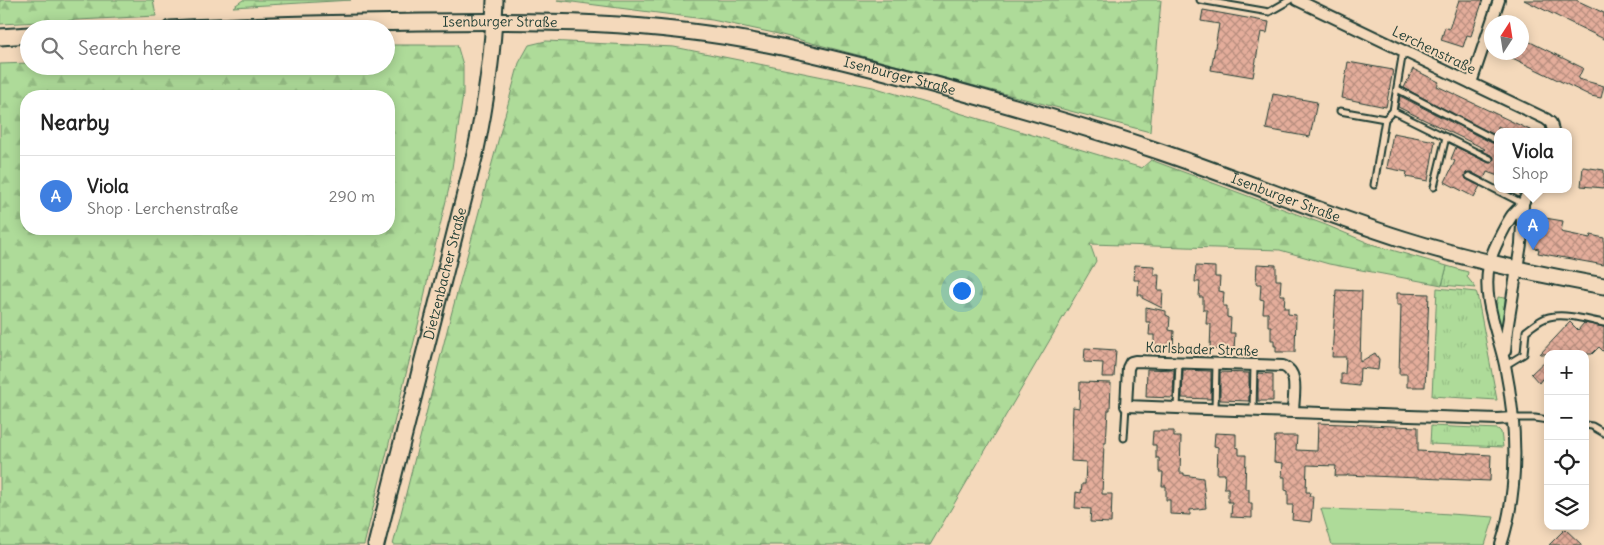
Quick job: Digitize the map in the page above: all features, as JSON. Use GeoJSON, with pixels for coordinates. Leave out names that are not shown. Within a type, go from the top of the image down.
{"type":"FeatureCollection","features":[{"type":"Feature","properties":{"kind":"main road","name":"Dietzenbacher Straße"},"geometry":{"type":"LineString","coordinates":[[376,545],[476,154],[493,50],[495,0]]}},
{"type":"Feature","properties":{"kind":"main road","name":"Isenburger Straße"},"geometry":{"type":"LineString","coordinates":[[395,22],[494,20],[596,23],[695,32],[766,43],[866,66],[1008,105],[1142,146],[1403,239],[1489,263],[1604,286]]}},
{"type":"Feature","properties":{"kind":"main road"},"geometry":{"type":"LineString","coordinates":[[0,37],[20,36]]}},
{"type":"Feature","properties":{"kind":"street","name":"Lerchenstraße"},"geometry":{"type":"LineString","coordinates":[[1297,0],[1546,119],[1551,123],[1552,128]]}},
{"type":"Feature","properties":{"kind":"street"},"geometry":{"type":"LineString","coordinates":[[1471,84],[1499,0]]}},
{"type":"Feature","properties":{"kind":"street"},"geometry":{"type":"LineString","coordinates":[[1505,366],[1507,330],[1523,226],[1523,204],[1527,193]]}},
{"type":"Feature","properties":{"kind":"street"},"geometry":{"type":"LineString","coordinates":[[1501,545],[1512,494],[1514,475],[1513,418],[1505,366],[1489,305],[1487,279],[1489,263],[1511,216],[1523,204]]}},
{"type":"Feature","properties":{"kind":"street","name":"Karlsbader Straße"},"geometry":{"type":"LineString","coordinates":[[1126,406],[1128,368],[1131,362],[1216,363],[1287,367],[1294,376],[1292,412]]}},
{"type":"Feature","properties":{"kind":"street"},"geometry":{"type":"LineString","coordinates":[[1126,406],[1513,418]]}},
{"type":"Feature","properties":{"kind":"lane"},"geometry":{"type":"LineString","coordinates":[[1200,0],[1269,12],[1290,0]]}},
{"type":"Feature","properties":{"kind":"lane"},"geometry":{"type":"LineString","coordinates":[[1374,186],[1385,119],[1393,111],[1403,51]]}},
{"type":"Feature","properties":{"kind":"lane"},"geometry":{"type":"LineString","coordinates":[[1397,89],[1494,139]]}},
{"type":"Feature","properties":{"kind":"lane"},"geometry":{"type":"LineString","coordinates":[[1340,111],[1385,119]]}},
{"type":"Feature","properties":{"kind":"lane"},"geometry":{"type":"LineString","coordinates":[[1393,111],[1490,159]]}},
{"type":"Feature","properties":{"kind":"lane"},"geometry":{"type":"LineString","coordinates":[[1434,187],[1446,137]]}},
{"type":"Feature","properties":{"kind":"lane"},"geometry":{"type":"LineString","coordinates":[[1469,176],[1494,189]]}},
{"type":"Feature","properties":{"kind":"lane"},"geometry":{"type":"LineString","coordinates":[[1502,193],[1523,204]]}},
{"type":"Feature","properties":{"kind":"lane"},"geometry":{"type":"LineString","coordinates":[[1505,366],[1524,354],[1526,331],[1537,322],[1548,317],[1564,316],[1604,322]]}},
{"type":"Feature","properties":{"kind":"lane"},"geometry":{"type":"LineString","coordinates":[[1177,408],[1179,362]]}},
{"type":"Feature","properties":{"kind":"lane"},"geometry":{"type":"LineString","coordinates":[[1215,409],[1216,363]]}},
{"type":"Feature","properties":{"kind":"lane"},"geometry":{"type":"LineString","coordinates":[[1253,410],[1254,365]]}},
{"type":"Feature","properties":{"kind":"lane"},"geometry":{"type":"LineString","coordinates":[[1124,438],[1126,406]]}},
{"type":"Feature","properties":{"kind":"lane"},"geometry":{"type":"LineString","coordinates":[[1513,418],[1544,419]]}},
{"type":"Feature","properties":{"kind":"lane"},"geometry":{"type":"LineString","coordinates":[[1589,426],[1604,433]]}},
{"type":"Feature","properties":{"kind":"green space"},"geometry":{"type":"Polygon","coordinates":[[[0,0],[153,0],[156,16],[78,20],[20,20],[20,23],[0,24],[0,0]]]}},
{"type":"Feature","properties":{"kind":"green space"},"geometry":{"type":"Polygon","coordinates":[[[243,0],[351,0],[233,7],[243,0]]]}},
{"type":"Feature","properties":{"kind":"green space"},"geometry":{"type":"Polygon","coordinates":[[[557,0],[1161,0],[1150,132],[774,33],[712,20],[557,0]]]}},
{"type":"Feature","properties":{"kind":"green space"},"geometry":{"type":"Polygon","coordinates":[[[546,41],[674,47],[873,87],[1142,168],[1151,160],[1326,225],[1371,244],[1447,266],[1442,285],[1329,264],[1280,250],[1090,244],[1096,261],[930,545],[393,545],[450,319],[519,63],[529,45],[546,41]]]}},
{"type":"Feature","properties":{"kind":"green space"},"geometry":{"type":"Polygon","coordinates":[[[395,45],[457,45],[463,65],[463,95],[449,188],[421,313],[364,545],[0,545],[0,64],[20,63],[20,75],[395,75],[395,45]]]}},
{"type":"Feature","properties":{"kind":"green space"},"geometry":{"type":"Polygon","coordinates":[[[1447,266],[1468,272],[1467,277],[1476,288],[1442,285],[1447,266]]]}},
{"type":"Feature","properties":{"kind":"green space"},"geometry":{"type":"Polygon","coordinates":[[[1437,288],[1476,292],[1497,400],[1432,396],[1437,288]]]}},
{"type":"Feature","properties":{"kind":"green space"},"geometry":{"type":"Polygon","coordinates":[[[1498,297],[1505,298],[1502,332],[1500,331],[1496,307],[1498,297]]]}},
{"type":"Feature","properties":{"kind":"green space"},"geometry":{"type":"Polygon","coordinates":[[[1431,426],[1498,429],[1501,432],[1503,447],[1430,444],[1431,426]]]}},
{"type":"Feature","properties":{"kind":"green space"},"geometry":{"type":"Polygon","coordinates":[[[1321,509],[1420,512],[1494,517],[1485,545],[1332,545],[1321,509]]]}},
{"type":"Feature","properties":{"kind":"building"},"geometry":{"type":"Polygon","coordinates":[[[1459,0],[1483,0],[1471,36],[1467,35],[1463,47],[1441,40],[1445,27],[1449,29],[1459,0]]]}},
{"type":"Feature","properties":{"kind":"building"},"geometry":{"type":"Polygon","coordinates":[[[1524,0],[1576,0],[1604,13],[1604,39],[1524,0]]]}},
{"type":"Feature","properties":{"kind":"building"},"geometry":{"type":"Polygon","coordinates":[[[1203,10],[1269,22],[1267,33],[1261,32],[1253,77],[1211,70],[1219,24],[1201,21],[1203,10]]]}},
{"type":"Feature","properties":{"kind":"building"},"geometry":{"type":"Polygon","coordinates":[[[1529,41],[1583,68],[1578,79],[1604,86],[1601,98],[1591,96],[1517,60],[1529,60],[1529,41]]]}},
{"type":"Feature","properties":{"kind":"building"},"geometry":{"type":"Polygon","coordinates":[[[1348,62],[1393,70],[1386,107],[1342,98],[1348,62]]]}},
{"type":"Feature","properties":{"kind":"building"},"geometry":{"type":"Polygon","coordinates":[[[1413,69],[1439,82],[1437,86],[1526,128],[1502,128],[1498,126],[1498,128],[1494,128],[1494,135],[1404,88],[1413,69]]]}},
{"type":"Feature","properties":{"kind":"building"},"geometry":{"type":"Polygon","coordinates":[[[1273,94],[1317,102],[1310,137],[1266,129],[1273,94]]]}},
{"type":"Feature","properties":{"kind":"building"},"geometry":{"type":"Polygon","coordinates":[[[1400,96],[1494,143],[1494,157],[1479,149],[1485,149],[1398,107],[1400,96]]]}},
{"type":"Feature","properties":{"kind":"building"},"geometry":{"type":"Polygon","coordinates":[[[1393,133],[1435,141],[1428,181],[1406,177],[1407,172],[1387,168],[1393,133]]]}},
{"type":"Feature","properties":{"kind":"building"},"geometry":{"type":"Polygon","coordinates":[[[1456,147],[1489,163],[1493,162],[1494,157],[1494,175],[1487,172],[1484,179],[1471,172],[1466,173],[1466,179],[1480,186],[1474,197],[1445,182],[1455,161],[1451,159],[1456,147]]]}},
{"type":"Feature","properties":{"kind":"building"},"geometry":{"type":"Polygon","coordinates":[[[1583,167],[1604,170],[1604,188],[1581,186],[1583,167]]]}},
{"type":"Feature","properties":{"kind":"building"},"geometry":{"type":"Polygon","coordinates":[[[1539,217],[1563,221],[1561,232],[1590,238],[1591,235],[1604,238],[1604,265],[1538,253],[1539,249],[1534,248],[1539,217]]]}},
{"type":"Feature","properties":{"kind":"building"},"geometry":{"type":"Polygon","coordinates":[[[1257,264],[1276,265],[1276,280],[1281,280],[1280,295],[1285,295],[1284,308],[1288,308],[1288,314],[1296,315],[1295,352],[1276,352],[1274,340],[1271,340],[1271,326],[1268,326],[1268,313],[1263,313],[1264,300],[1260,299],[1261,284],[1256,284],[1257,264]]]}},
{"type":"Feature","properties":{"kind":"building"},"geometry":{"type":"Polygon","coordinates":[[[1135,265],[1154,266],[1154,275],[1159,275],[1158,290],[1163,290],[1162,308],[1142,298],[1142,295],[1138,295],[1139,280],[1134,280],[1135,265]]]}},
{"type":"Feature","properties":{"kind":"building"},"geometry":{"type":"Polygon","coordinates":[[[1196,266],[1215,267],[1215,277],[1220,277],[1219,291],[1224,292],[1223,306],[1227,306],[1227,317],[1231,318],[1230,333],[1235,333],[1234,350],[1210,349],[1211,324],[1206,324],[1207,310],[1203,310],[1203,297],[1199,297],[1200,282],[1195,282],[1196,266]]]}},
{"type":"Feature","properties":{"kind":"building"},"geometry":{"type":"Polygon","coordinates":[[[1336,290],[1362,291],[1360,362],[1375,353],[1379,359],[1378,370],[1360,368],[1359,386],[1341,384],[1341,374],[1345,374],[1346,357],[1332,357],[1336,290]]]}},
{"type":"Feature","properties":{"kind":"building"},"geometry":{"type":"Polygon","coordinates":[[[1397,293],[1429,294],[1425,387],[1407,387],[1407,374],[1399,374],[1401,305],[1397,305],[1397,293]]]}},
{"type":"Feature","properties":{"kind":"building"},"geometry":{"type":"Polygon","coordinates":[[[1146,307],[1166,311],[1166,315],[1170,317],[1169,330],[1174,331],[1173,347],[1154,346],[1154,335],[1149,335],[1150,322],[1146,322],[1146,307]]]}},
{"type":"Feature","properties":{"kind":"building"},"geometry":{"type":"Polygon","coordinates":[[[1570,322],[1578,330],[1584,323],[1604,327],[1604,352],[1599,347],[1592,354],[1589,354],[1589,350],[1544,350],[1544,354],[1540,354],[1570,322]]]}},
{"type":"Feature","properties":{"kind":"building"},"geometry":{"type":"Polygon","coordinates":[[[1085,348],[1116,350],[1114,377],[1102,377],[1103,363],[1084,362],[1085,348]]]}},
{"type":"Feature","properties":{"kind":"building"},"geometry":{"type":"Polygon","coordinates":[[[1544,362],[1544,381],[1542,379],[1539,383],[1531,374],[1544,362]]]}},
{"type":"Feature","properties":{"kind":"building"},"geometry":{"type":"Polygon","coordinates":[[[1147,369],[1174,370],[1173,398],[1146,397],[1147,369]]]}},
{"type":"Feature","properties":{"kind":"building"},"geometry":{"type":"Polygon","coordinates":[[[1183,370],[1211,371],[1211,399],[1182,398],[1183,370]]]}},
{"type":"Feature","properties":{"kind":"building"},"geometry":{"type":"Polygon","coordinates":[[[1220,372],[1249,373],[1249,401],[1220,400],[1220,372]]]}},
{"type":"Feature","properties":{"kind":"building"},"geometry":{"type":"Polygon","coordinates":[[[1258,373],[1273,374],[1273,401],[1258,401],[1258,373]]]}},
{"type":"Feature","properties":{"kind":"building"},"geometry":{"type":"Polygon","coordinates":[[[1080,382],[1111,383],[1110,410],[1108,410],[1106,443],[1104,443],[1102,494],[1112,494],[1111,523],[1090,522],[1091,509],[1075,508],[1076,492],[1081,493],[1082,484],[1085,484],[1086,462],[1071,461],[1073,407],[1079,408],[1080,382]]]}},
{"type":"Feature","properties":{"kind":"building"},"geometry":{"type":"Polygon","coordinates":[[[1318,423],[1418,427],[1418,451],[1491,455],[1490,481],[1335,476],[1336,466],[1307,465],[1306,492],[1310,492],[1309,496],[1313,496],[1311,522],[1292,520],[1293,505],[1288,505],[1285,477],[1282,477],[1283,463],[1274,462],[1275,436],[1297,436],[1296,450],[1317,451],[1318,423]]]}},
{"type":"Feature","properties":{"kind":"building"},"geometry":{"type":"Polygon","coordinates":[[[1153,431],[1174,431],[1174,437],[1181,437],[1180,473],[1203,478],[1206,508],[1190,510],[1190,515],[1170,514],[1170,500],[1166,500],[1166,486],[1162,486],[1163,472],[1159,472],[1159,458],[1156,458],[1156,445],[1152,445],[1153,431]]]}},
{"type":"Feature","properties":{"kind":"building"},"geometry":{"type":"Polygon","coordinates":[[[1215,433],[1236,434],[1236,447],[1239,448],[1239,455],[1246,455],[1245,489],[1249,489],[1249,503],[1252,503],[1252,518],[1231,517],[1232,502],[1228,502],[1228,488],[1224,488],[1225,474],[1217,474],[1218,447],[1214,446],[1215,433]]]}},
{"type":"Feature","properties":{"kind":"building"},"geometry":{"type":"Polygon","coordinates":[[[1566,530],[1582,545],[1549,545],[1566,530]]]}},
{"type":"Feature","properties":{"kind":"place","name":"Viola"},"geometry":{"type":"Point","coordinates":[1533,250]}}]}
